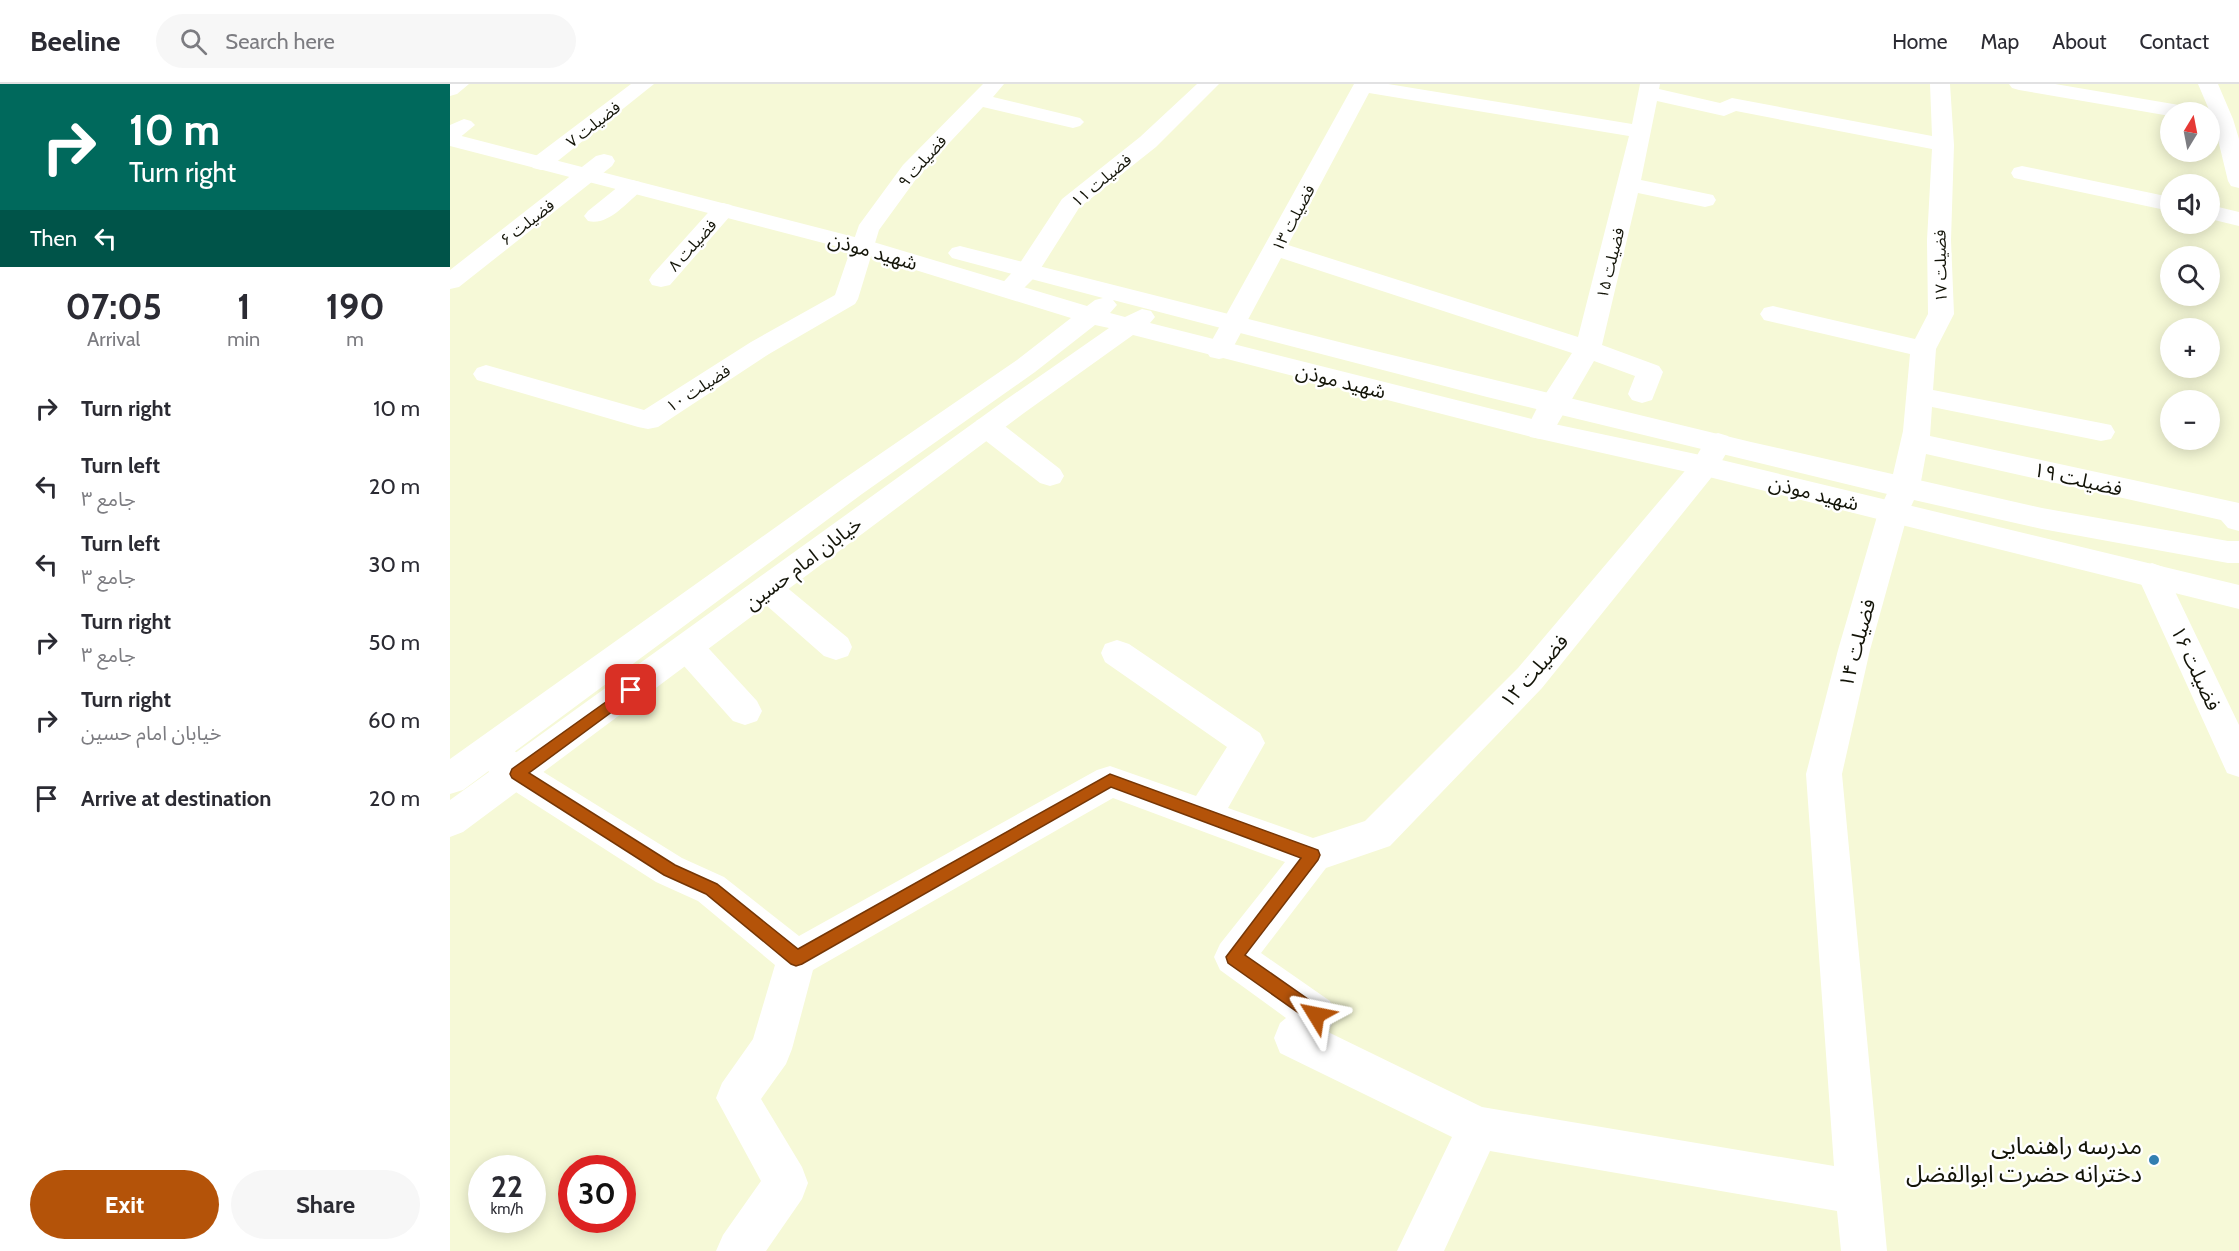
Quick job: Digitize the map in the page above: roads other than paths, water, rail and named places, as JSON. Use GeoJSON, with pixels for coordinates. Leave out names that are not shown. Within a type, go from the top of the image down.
{"type":"FeatureCollection","features":[{"type":"Feature","properties":{"kind":"street"},"geometry":{"type":"LineString","coordinates":[[450,90],[459,84]]}},
{"type":"Feature","properties":{"kind":"street","name":"فضیلت ۷"},"geometry":{"type":"LineString","coordinates":[[551,156],[644,84]]}},
{"type":"Feature","properties":{"kind":"street","name":"فضیلت ۱۱"},"geometry":{"type":"LineString","coordinates":[[1008,290],[1027,271],[1070,204],[1148,142],[1209,84]]}},
{"type":"Feature","properties":{"kind":"street","name":"فضیلت ۱۷"},"geometry":{"type":"LineString","coordinates":[[1899,500],[1914,442],[1923,349],[1941,314],[1939,240],[1943,145],[1940,84]]}},
{"type":"Feature","properties":{"kind":"street"},"geometry":{"type":"LineString","coordinates":[[2019,84],[2160,108]]}},
{"type":"Feature","properties":{"kind":"street"},"geometry":{"type":"LineString","coordinates":[[2208,84],[2212,102]]}},
{"type":"Feature","properties":{"kind":"street"},"geometry":{"type":"LineString","coordinates":[[1364,85],[1641,132]]}},
{"type":"Feature","properties":{"kind":"street","name":"فضیلت ۱۳"},"geometry":{"type":"LineString","coordinates":[[1219,351],[1364,85]]}},
{"type":"Feature","properties":{"kind":"street"},"geometry":{"type":"LineString","coordinates":[[1649,89],[1724,110],[1732,104],[1943,145]]}},
{"type":"Feature","properties":{"kind":"street","name":"فضیلت ۱۵"},"geometry":{"type":"LineString","coordinates":[[1540,430],[1553,404],[1588,350],[1629,184],[1649,89]]}},
{"type":"Feature","properties":{"kind":"street"},"geometry":{"type":"LineString","coordinates":[[987,92],[1073,122]]}},
{"type":"Feature","properties":{"kind":"street","name":"فضیلت ۹"},"geometry":{"type":"LineString","coordinates":[[865,238],[911,170],[987,92]]}},
{"type":"Feature","properties":{"kind":"street"},"geometry":{"type":"LineString","coordinates":[[2220,128],[2238,173]]}},
{"type":"Feature","properties":{"kind":"street","name":"شهید موذن"},"geometry":{"type":"LineString","coordinates":[[454,130],[865,238],[1008,290],[1219,351],[1540,430],[1711,454]]}},
{"type":"Feature","properties":{"kind":"street","name":"شهید موذن"},"geometry":{"type":"LineString","coordinates":[[596,168],[632,187],[723,210],[1027,271],[1158,306],[1553,404],[1711,454],[1899,500],[2152,575],[2239,597]]}},
{"type":"Feature","properties":{"kind":"street","name":"فضیلت ۶"},"geometry":{"type":"LineString","coordinates":[[450,282],[596,168]]}},
{"type":"Feature","properties":{"kind":"street"},"geometry":{"type":"LineString","coordinates":[[2022,173],[2160,202]]}},
{"type":"Feature","properties":{"kind":"street"},"geometry":{"type":"LineString","coordinates":[[1629,184],[1705,200]]}},
{"type":"Feature","properties":{"kind":"street"},"geometry":{"type":"LineString","coordinates":[[596,216],[632,187]]}},
{"type":"Feature","properties":{"kind":"street","name":"فضیلت ۸"},"geometry":{"type":"LineString","coordinates":[[661,280],[723,210]]}},
{"type":"Feature","properties":{"kind":"street"},"geometry":{"type":"LineString","coordinates":[[2220,214],[2239,219]]}},
{"type":"Feature","properties":{"kind":"street","name":"فضیلت ۱۰"},"geometry":{"type":"LineString","coordinates":[[486,374],[648,420],[760,348],[846,299],[865,238]]}},
{"type":"Feature","properties":{"kind":"street"},"geometry":{"type":"LineString","coordinates":[[1276,249],[1650,372],[1642,394]]}},
{"type":"Feature","properties":{"kind":"street","name":"خیابان امام حسین"},"geometry":{"type":"LineString","coordinates":[[450,779],[852,488],[1026,366],[1117,295]]}},
{"type":"Feature","properties":{"kind":"street","name":"خیابان امام حسین"},"geometry":{"type":"LineString","coordinates":[[450,821],[987,427],[1158,306]]}},
{"type":"Feature","properties":{"kind":"street"},"geometry":{"type":"LineString","coordinates":[[1773,314],[1923,349]]}},
{"type":"Feature","properties":{"kind":"street"},"geometry":{"type":"LineString","coordinates":[[1920,396],[2101,432]]}},
{"type":"Feature","properties":{"kind":"street"},"geometry":{"type":"LineString","coordinates":[[987,427],[1050,476]]}},
{"type":"Feature","properties":{"kind":"street","name":"فضیلت ۱۹"},"geometry":{"type":"LineString","coordinates":[[1914,442],[2183,503],[2230,511],[2239,520]]}},
{"type":"Feature","properties":{"kind":"street","name":"فضیلت ۱۲"},"geometry":{"type":"LineString","coordinates":[[1313,855],[1377,834],[1530,678],[1711,454]]}},
{"type":"Feature","properties":{"kind":"street","name":"شهید موذن"},"geometry":{"type":"LineString","coordinates":[[1899,500],[2019,513],[2228,552],[2239,552]]}},
{"type":"Feature","properties":{"kind":"street","name":"فضیلت ۱۴"},"geometry":{"type":"LineString","coordinates":[[1864,1251],[1824,774],[1854,650],[1899,500]]}},
{"type":"Feature","properties":{"kind":"street","name":"فضیلت ۱۶"},"geometry":{"type":"LineString","coordinates":[[2152,575],[2239,762]]}},
{"type":"Feature","properties":{"kind":"street"},"geometry":{"type":"LineString","coordinates":[[768,589],[836,647]]}},
{"type":"Feature","properties":{"kind":"street"},"geometry":{"type":"LineString","coordinates":[[688,648],[745,711]]}},
{"type":"Feature","properties":{"kind":"street"},"geometry":{"type":"LineString","coordinates":[[1117,653],[1248,743],[1204,816]]}},
{"type":"Feature","properties":{"kind":"street"},"geometry":{"type":"LineString","coordinates":[[489,751],[517,774],[669,870],[711,889],[796,958]]}},
{"type":"Feature","properties":{"kind":"street"},"geometry":{"type":"LineString","coordinates":[[739,1251],[786,1183],[737,1098],[771,1049],[796,958],[1110,781],[1313,855],[1234,957],[1316,1015],[1295,1038],[1479,1128],[1858,1192]]}},
{"type":"Feature","properties":{"kind":"street"},"geometry":{"type":"LineString","coordinates":[[1420,1251],[1479,1128]]}},
{"type":"Feature","properties":{"kind":"place","name":"مدرسه راهنمایی دخترانه حضرت ابوالفضل"},"geometry":{"type":"Point","coordinates":[2154,1160]}}]}
